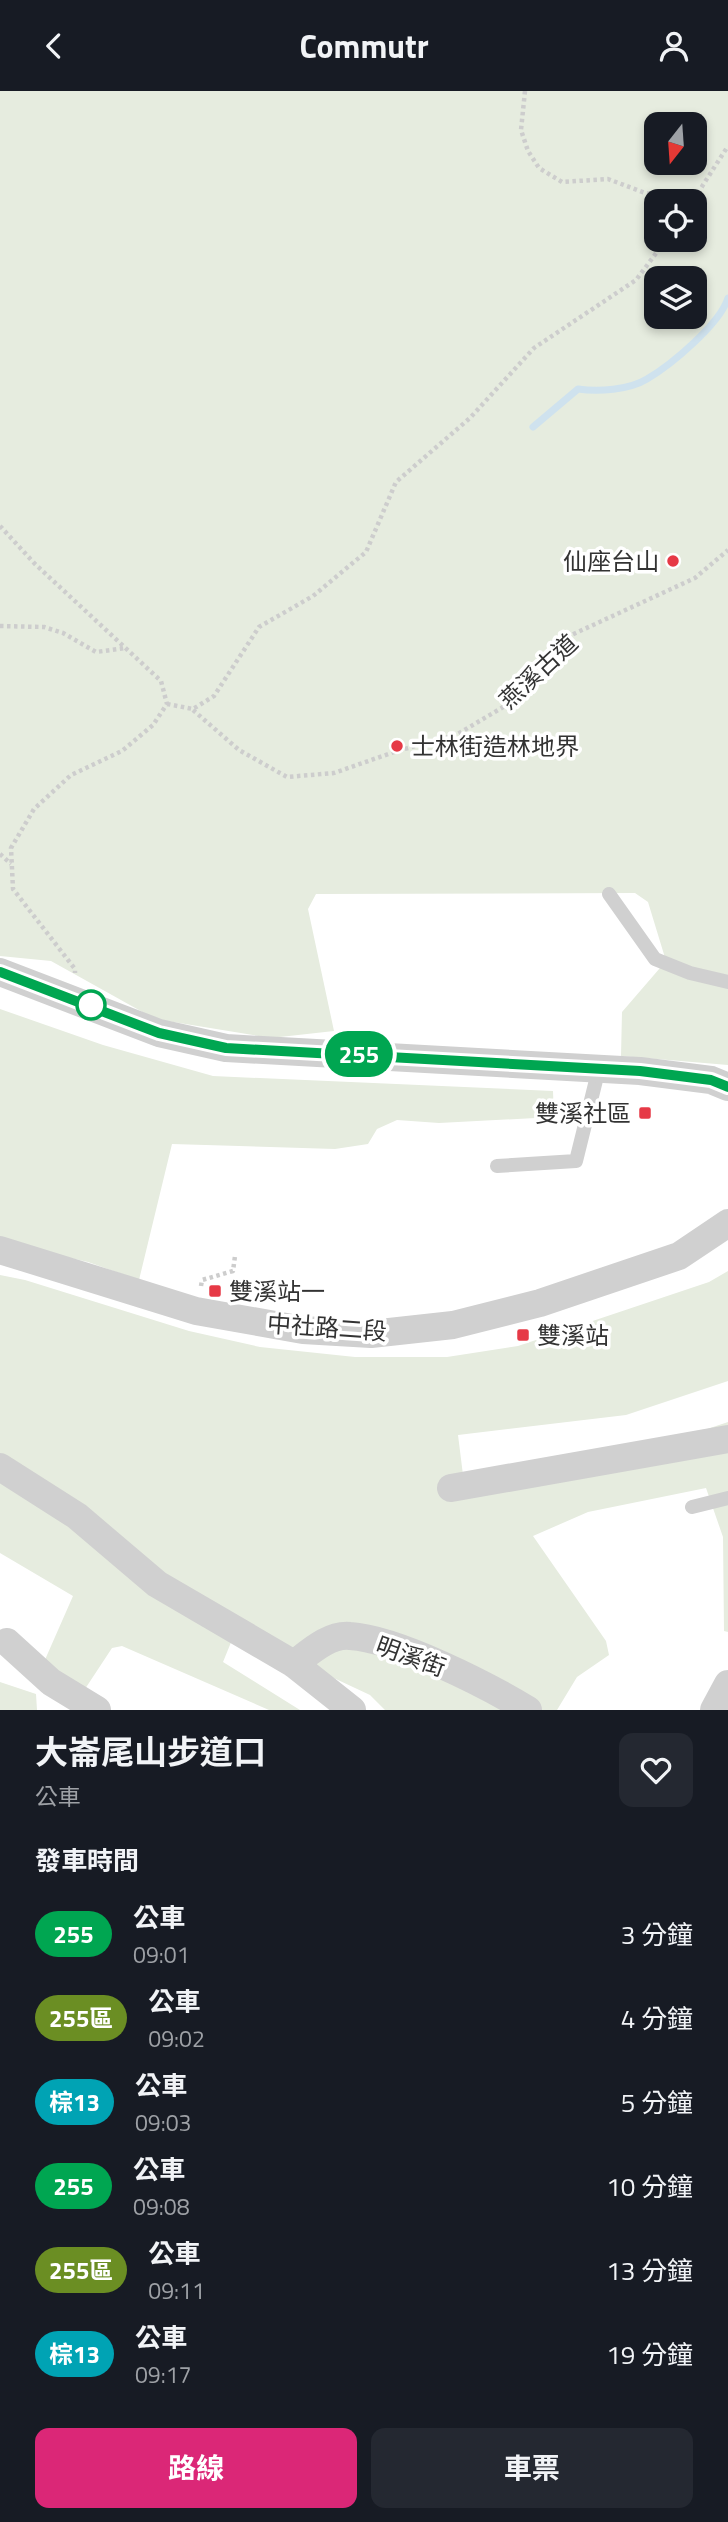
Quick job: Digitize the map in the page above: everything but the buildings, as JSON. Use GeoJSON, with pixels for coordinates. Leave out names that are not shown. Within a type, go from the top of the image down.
{"type":"FeatureCollection","features":[{"type":"Feature","properties":{"kind":"street"},"geometry":{"type":"LineString","coordinates":[[0,972],[74,998],[159,1033],[226,1048],[599,1068],[711,1080],[728,1087]]}},
{"type":"Feature","properties":{"kind":"street","name":"中社路二段"},"geometry":{"type":"LineString","coordinates":[[0,1250],[196,1311],[303,1330],[371,1334],[453,1325],[540,1303],[679,1256],[713,1236],[728,1223]]}},
{"type":"Feature","properties":{"kind":"street"},"geometry":{"type":"LineString","coordinates":[[451,1488],[728,1439]]}},
{"type":"Feature","properties":{"kind":"street"},"geometry":{"type":"LineString","coordinates":[[0,1467],[77,1516],[157,1584],[294,1664],[333,1704]]}},
{"type":"Feature","properties":{"kind":"street","name":"明溪街"},"geometry":{"type":"LineString","coordinates":[[294,1664],[324,1642],[349,1635],[390,1646],[489,1686],[528,1710]]}},
{"type":"Feature","properties":{"kind":"street"},"geometry":{"type":"LineString","coordinates":[[7,1642],[51,1682],[97,1710]]}},
{"type":"Feature","properties":{"kind":"street"},"geometry":{"type":"LineString","coordinates":[[714,1710],[728,1684]]}},
{"type":"Feature","properties":{"kind":"lane"},"geometry":{"type":"LineString","coordinates":[[609,894],[655,959],[690,973],[728,982]]}},
{"type":"Feature","properties":{"kind":"lane"},"geometry":{"type":"LineString","coordinates":[[497,1165],[576,1161],[599,1068]]}},
{"type":"Feature","properties":{"kind":"lane"},"geometry":{"type":"LineString","coordinates":[[692,1507],[728,1499]]}},
{"type":"Feature","properties":{"kind":"path"},"geometry":{"type":"LineString","coordinates":[[525,91],[521,130],[528,151],[539,169],[562,182],[608,179],[644,193]]}},
{"type":"Feature","properties":{"kind":"path"},"geometry":{"type":"LineString","coordinates":[[700,189],[728,146]]}},
{"type":"Feature","properties":{"kind":"path"},"geometry":{"type":"LineString","coordinates":[[167,704],[193,709],[214,696],[259,627],[313,596],[366,552],[396,482],[470,418],[534,348],[636,280],[657,252]]}},
{"type":"Feature","properties":{"kind":"path"},"geometry":{"type":"LineString","coordinates":[[0,526],[35,564],[161,681],[167,704],[153,725],[122,751],[71,775],[34,809],[12,848],[13,889],[75,969],[74,998]]}},
{"type":"Feature","properties":{"kind":"path","name":"燕溪古道"},"geometry":{"type":"LineString","coordinates":[[193,709],[239,750],[287,777],[334,773],[456,735],[515,700],[567,637],[695,577],[728,550]]}},
{"type":"Feature","properties":{"kind":"path"},"geometry":{"type":"LineString","coordinates":[[0,626],[44,627],[63,633],[96,652],[127,648]]}},
{"type":"Feature","properties":{"kind":"path"},"geometry":{"type":"LineString","coordinates":[[0,854],[12,865]]}},
{"type":"Feature","properties":{"kind":"path"},"geometry":{"type":"LineString","coordinates":[[196,1311],[202,1280],[233,1271],[235,1256]]}},
{"type":"Feature","properties":{"kind":"path"},"geometry":{"type":"LineString","coordinates":[[540,1303],[551,1337],[593,1334]]}},
{"type":"Feature","properties":{"kind":"shaded area"},"geometry":{"type":"Polygon","coordinates":[[[0,91],[728,91],[728,1065],[621,1056],[622,1012],[666,961],[648,902],[635,893],[316,894],[308,909],[334,1031],[271,1038],[155,1019],[51,961],[0,956],[0,91]]]}},
{"type":"Feature","properties":{"kind":"shaded area"},"geometry":{"type":"Polygon","coordinates":[[[0,1009],[103,1045],[213,1076],[553,1091],[554,1117],[439,1123],[397,1120],[377,1129],[368,1144],[335,1149],[172,1144],[139,1280],[88,1262],[0,1242],[0,1009]]]}},
{"type":"Feature","properties":{"kind":"shaded area"},"geometry":{"type":"Polygon","coordinates":[[[728,1271],[728,1381],[626,1415],[458,1435],[463,1475],[707,1429],[728,1422],[728,1632],[724,1631],[723,1537],[706,1488],[588,1512],[533,1536],[606,1641],[609,1655],[577,1677],[557,1710],[385,1710],[370,1695],[308,1666],[172,1584],[0,1458],[0,1275],[25,1280],[189,1331],[260,1347],[355,1357],[447,1357],[518,1346],[709,1282],[728,1271]]]}},
{"type":"Feature","properties":{"kind":"shaded area"},"geometry":{"type":"Polygon","coordinates":[[[0,1483],[14,1488],[234,1635],[223,1662],[300,1710],[269,1710],[122,1646],[112,1648],[85,1689],[44,1662],[73,1596],[0,1553],[0,1483]]]}},
{"type":"Feature","properties":{"kind":"shaded area"},"geometry":{"type":"Polygon","coordinates":[[[0,1682],[36,1694],[37,1710],[0,1710],[0,1682]]]}},
{"type":"Feature","properties":{"kind":"waterway"},"geometry":{"type":"LineString","coordinates":[[533,427],[578,389],[623,388],[640,383],[657,373],[705,331],[728,298]]}},
{"type":"Feature","properties":{"kind":"bus line","name":"255"},"geometry":{"type":"LineString","coordinates":[[0,972],[74,998],[159,1033],[226,1048],[640,1071],[711,1080],[728,1087]]}},
{"type":"Feature","properties":{"kind":"place","name":"仙座台山"},"geometry":{"type":"Point","coordinates":[673,561]}},
{"type":"Feature","properties":{"kind":"place","name":"士林街造林地界"},"geometry":{"type":"Point","coordinates":[397,746]}},
{"type":"Feature","properties":{"kind":"place","name":"雙溪社區"},"geometry":{"type":"Point","coordinates":[645,1113]}},
{"type":"Feature","properties":{"kind":"place","name":"雙溪站一"},"geometry":{"type":"Point","coordinates":[215,1291]}},
{"type":"Feature","properties":{"kind":"place","name":"雙溪站"},"geometry":{"type":"Point","coordinates":[523,1335]}}]}
